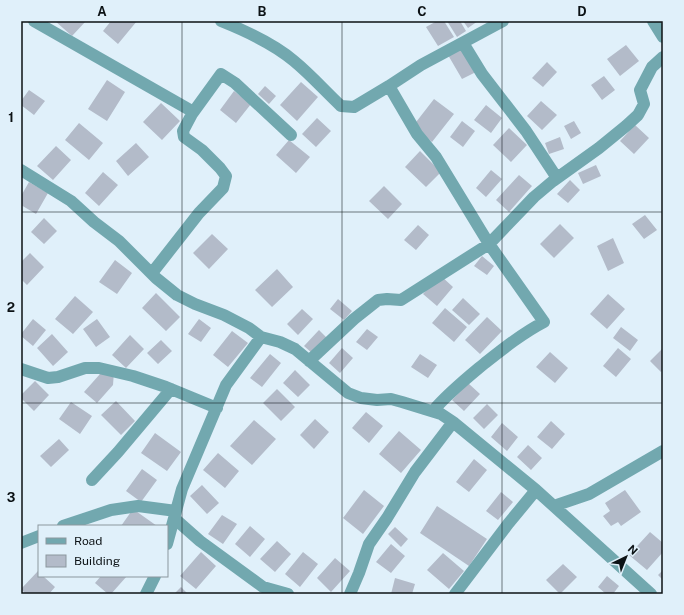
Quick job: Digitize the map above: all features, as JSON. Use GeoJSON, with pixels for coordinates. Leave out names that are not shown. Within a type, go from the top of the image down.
{"type":"FeatureCollection","features":[{"type":"Feature","properties":{"kind":"street"},"geometry":{"type":"LineString","coordinates":[[34,21],[190,110],[192,114]]}},
{"type":"Feature","properties":{"kind":"street"},"geometry":{"type":"LineString","coordinates":[[225,22],[270,44],[293,60],[341,106],[354,107],[421,65],[504,21]]}},
{"type":"Feature","properties":{"kind":"street"},"geometry":{"type":"LineString","coordinates":[[653,21],[663,37]]}},
{"type":"Feature","properties":{"kind":"street"},"geometry":{"type":"LineString","coordinates":[[463,43],[482,74],[526,131],[557,178]]}},
{"type":"Feature","properties":{"kind":"street"},"geometry":{"type":"LineString","coordinates":[[310,361],[354,318],[378,300],[401,300],[489,244],[534,197],[557,178],[599,148],[638,115],[644,104],[640,90],[652,67],[663,57]]}},
{"type":"Feature","properties":{"kind":"street"},"geometry":{"type":"LineString","coordinates":[[152,273],[199,213],[223,188],[226,176],[202,150],[184,137],[183,131],[192,114],[221,74],[235,83],[291,135]]}},
{"type":"Feature","properties":{"kind":"street"},"geometry":{"type":"LineString","coordinates":[[389,86],[417,134],[436,157],[489,244],[544,322],[532,328],[501,351],[446,396],[433,411]]}},
{"type":"Feature","properties":{"kind":"street"},"geometry":{"type":"LineString","coordinates":[[21,170],[71,201],[94,222],[120,241],[152,273],[177,295],[195,304],[224,315],[249,328],[261,337],[280,342],[294,349],[348,393],[360,398],[377,400],[391,399],[433,411],[441,414],[453,422],[536,490],[651,594]]}},
{"type":"Feature","properties":{"kind":"street"},"geometry":{"type":"LineString","coordinates":[[168,540],[182,489],[226,386],[261,337]]}},
{"type":"Feature","properties":{"kind":"street"},"geometry":{"type":"LineString","coordinates":[[21,369],[48,378],[58,377],[85,368],[99,368],[133,376],[171,389],[217,408]]}},
{"type":"Feature","properties":{"kind":"street"},"geometry":{"type":"LineString","coordinates":[[92,480],[118,452],[171,389]]}},
{"type":"Feature","properties":{"kind":"street"},"geometry":{"type":"LineString","coordinates":[[350,594],[369,544],[415,472],[453,422]]}},
{"type":"Feature","properties":{"kind":"street"},"geometry":{"type":"LineString","coordinates":[[554,506],[589,494],[663,451]]}},
{"type":"Feature","properties":{"kind":"street"},"geometry":{"type":"LineString","coordinates":[[455,594],[536,490]]}},
{"type":"Feature","properties":{"kind":"street"},"geometry":{"type":"LineString","coordinates":[[65,525],[111,510],[138,506],[175,514],[200,541],[263,587],[288,594]]}},
{"type":"Feature","properties":{"kind":"street"},"geometry":{"type":"LineString","coordinates":[[21,543],[38,536]]}},
{"type":"Feature","properties":{"kind":"street"},"geometry":{"type":"LineString","coordinates":[[146,594],[154,577]]}},
{"type":"Feature","properties":{"kind":"building"},"geometry":{"type":"Polygon","coordinates":[[[55,21],[86,21],[72,36],[55,21]]]}},
{"type":"Feature","properties":{"kind":"building"},"geometry":{"type":"Polygon","coordinates":[[[111,21],[137,21],[118,44],[103,31],[111,21]]]}},
{"type":"Feature","properties":{"kind":"building"},"geometry":{"type":"Polygon","coordinates":[[[437,21],[444,21],[454,37],[438,46],[426,27],[437,21]]]}},
{"type":"Feature","properties":{"kind":"building"},"geometry":{"type":"Polygon","coordinates":[[[447,21],[460,21],[466,31],[457,37],[447,21]]]}},
{"type":"Feature","properties":{"kind":"building"},"geometry":{"type":"Polygon","coordinates":[[[463,21],[478,21],[468,28],[463,21]]]}},
{"type":"Feature","properties":{"kind":"building"},"geometry":{"type":"Polygon","coordinates":[[[626,45],[639,61],[620,76],[607,59],[626,45]]]}},
{"type":"Feature","properties":{"kind":"building"},"geometry":{"type":"Polygon","coordinates":[[[462,47],[476,72],[462,79],[448,55],[462,47]]]}},
{"type":"Feature","properties":{"kind":"building"},"geometry":{"type":"Polygon","coordinates":[[[547,62],[557,72],[543,87],[532,78],[547,62]]]}},
{"type":"Feature","properties":{"kind":"building"},"geometry":{"type":"Polygon","coordinates":[[[604,76],[615,90],[602,100],[591,85],[604,76]]]}},
{"type":"Feature","properties":{"kind":"building"},"geometry":{"type":"Polygon","coordinates":[[[107,80],[125,92],[107,121],[88,109],[107,80]]]}},
{"type":"Feature","properties":{"kind":"building"},"geometry":{"type":"Polygon","coordinates":[[[301,82],[318,97],[297,121],[280,105],[301,82]]]}},
{"type":"Feature","properties":{"kind":"building"},"geometry":{"type":"Polygon","coordinates":[[[265,86],[276,96],[269,104],[258,94],[265,86]]]}},
{"type":"Feature","properties":{"kind":"building"},"geometry":{"type":"Polygon","coordinates":[[[29,90],[45,101],[34,115],[21,105],[21,101],[29,90]]]}},
{"type":"Feature","properties":{"kind":"building"},"geometry":{"type":"Polygon","coordinates":[[[234,91],[251,104],[236,123],[220,110],[234,91]]]}},
{"type":"Feature","properties":{"kind":"building"},"geometry":{"type":"Polygon","coordinates":[[[434,99],[454,114],[432,142],[413,126],[434,99]]]}},
{"type":"Feature","properties":{"kind":"building"},"geometry":{"type":"Polygon","coordinates":[[[541,101],[557,115],[542,130],[527,116],[541,101]]]}},
{"type":"Feature","properties":{"kind":"building"},"geometry":{"type":"Polygon","coordinates":[[[161,103],[180,121],[162,140],[143,122],[161,103]]]}},
{"type":"Feature","properties":{"kind":"building"},"geometry":{"type":"Polygon","coordinates":[[[486,105],[502,118],[491,133],[474,120],[486,105]]]}},
{"type":"Feature","properties":{"kind":"building"},"geometry":{"type":"Polygon","coordinates":[[[317,118],[331,131],[316,147],[302,134],[317,118]]]}},
{"type":"Feature","properties":{"kind":"building"},"geometry":{"type":"Polygon","coordinates":[[[462,121],[475,131],[463,147],[450,137],[462,121]]]}},
{"type":"Feature","properties":{"kind":"building"},"geometry":{"type":"Polygon","coordinates":[[[574,121],[581,133],[571,139],[564,126],[574,121]]]}},
{"type":"Feature","properties":{"kind":"building"},"geometry":{"type":"Polygon","coordinates":[[[79,123],[103,143],[89,160],[65,140],[79,123]]]}},
{"type":"Feature","properties":{"kind":"building"},"geometry":{"type":"Polygon","coordinates":[[[635,125],[649,138],[634,154],[620,141],[635,125]]]}},
{"type":"Feature","properties":{"kind":"building"},"geometry":{"type":"Polygon","coordinates":[[[509,128],[527,145],[511,162],[493,145],[509,128]]]}},
{"type":"Feature","properties":{"kind":"building"},"geometry":{"type":"Polygon","coordinates":[[[560,137],[564,149],[549,154],[545,143],[560,137]]]}},
{"type":"Feature","properties":{"kind":"building"},"geometry":{"type":"Polygon","coordinates":[[[289,140],[310,157],[296,173],[276,155],[289,140]]]}},
{"type":"Feature","properties":{"kind":"building"},"geometry":{"type":"Polygon","coordinates":[[[136,143],[149,157],[128,176],[116,161],[136,143]]]}},
{"type":"Feature","properties":{"kind":"building"},"geometry":{"type":"Polygon","coordinates":[[[56,146],[71,160],[53,180],[37,166],[56,146]]]}},
{"type":"Feature","properties":{"kind":"building"},"geometry":{"type":"Polygon","coordinates":[[[420,151],[441,172],[426,187],[405,167],[420,151]]]}},
{"type":"Feature","properties":{"kind":"building"},"geometry":{"type":"Polygon","coordinates":[[[596,165],[601,176],[583,184],[578,173],[596,165]]]}},
{"type":"Feature","properties":{"kind":"building"},"geometry":{"type":"Polygon","coordinates":[[[491,170],[502,179],[486,197],[476,188],[491,170]]]}},
{"type":"Feature","properties":{"kind":"building"},"geometry":{"type":"Polygon","coordinates":[[[103,172],[118,185],[99,206],[85,193],[103,172]]]}},
{"type":"Feature","properties":{"kind":"building"},"geometry":{"type":"Polygon","coordinates":[[[519,175],[532,186],[509,212],[496,200],[519,175]]]}},
{"type":"Feature","properties":{"kind":"building"},"geometry":{"type":"Polygon","coordinates":[[[570,180],[580,190],[568,203],[557,194],[570,180]]]}},
{"type":"Feature","properties":{"kind":"building"},"geometry":{"type":"Polygon","coordinates":[[[29,182],[48,193],[36,214],[21,205],[21,196],[29,182]]]}},
{"type":"Feature","properties":{"kind":"building"},"geometry":{"type":"Polygon","coordinates":[[[384,186],[402,204],[388,219],[369,201],[384,186]]]}},
{"type":"Feature","properties":{"kind":"building"},"geometry":{"type":"Polygon","coordinates":[[[645,215],[657,230],[644,239],[632,224],[645,215]]]}},
{"type":"Feature","properties":{"kind":"building"},"geometry":{"type":"Polygon","coordinates":[[[44,218],[57,231],[44,244],[31,232],[44,218]]]}},
{"type":"Feature","properties":{"kind":"building"},"geometry":{"type":"Polygon","coordinates":[[[560,224],[574,238],[554,258],[540,244],[560,224]]]}},
{"type":"Feature","properties":{"kind":"building"},"geometry":{"type":"Polygon","coordinates":[[[418,225],[429,235],[416,250],[404,240],[418,225]]]}},
{"type":"Feature","properties":{"kind":"building"},"geometry":{"type":"Polygon","coordinates":[[[212,234],[228,249],[209,269],[193,253],[212,234]]]}},
{"type":"Feature","properties":{"kind":"building"},"geometry":{"type":"Polygon","coordinates":[[[613,238],[624,263],[608,271],[597,246],[613,238]]]}},
{"type":"Feature","properties":{"kind":"building"},"geometry":{"type":"Polygon","coordinates":[[[30,253],[44,267],[27,285],[21,279],[21,262],[30,253]]]}},
{"type":"Feature","properties":{"kind":"building"},"geometry":{"type":"Polygon","coordinates":[[[482,256],[494,266],[487,275],[474,266],[482,256]]]}},
{"type":"Feature","properties":{"kind":"building"},"geometry":{"type":"Polygon","coordinates":[[[115,260],[132,273],[117,294],[99,282],[115,260]]]}},
{"type":"Feature","properties":{"kind":"building"},"geometry":{"type":"Polygon","coordinates":[[[277,269],[293,287],[272,307],[255,290],[277,269]]]}},
{"type":"Feature","properties":{"kind":"building"},"geometry":{"type":"Polygon","coordinates":[[[440,275],[453,287],[437,306],[423,294],[440,275]]]}},
{"type":"Feature","properties":{"kind":"building"},"geometry":{"type":"Polygon","coordinates":[[[156,293],[180,317],[166,331],[142,308],[156,293]]]}},
{"type":"Feature","properties":{"kind":"building"},"geometry":{"type":"Polygon","coordinates":[[[608,294],[625,309],[607,329],[590,314],[608,294]]]}},
{"type":"Feature","properties":{"kind":"building"},"geometry":{"type":"Polygon","coordinates":[[[75,296],[93,312],[73,334],[55,319],[75,296]]]}},
{"type":"Feature","properties":{"kind":"building"},"geometry":{"type":"Polygon","coordinates":[[[463,298],[480,314],[469,325],[452,310],[463,298]]]}},
{"type":"Feature","properties":{"kind":"building"},"geometry":{"type":"Polygon","coordinates":[[[338,299],[352,311],[344,320],[330,309],[338,299]]]}},
{"type":"Feature","properties":{"kind":"building"},"geometry":{"type":"Polygon","coordinates":[[[445,308],[467,327],[454,342],[432,323],[445,308]]]}},
{"type":"Feature","properties":{"kind":"building"},"geometry":{"type":"Polygon","coordinates":[[[302,309],[313,319],[298,335],[287,324],[302,309]]]}},
{"type":"Feature","properties":{"kind":"building"},"geometry":{"type":"Polygon","coordinates":[[[487,317],[502,331],[480,354],[465,340],[487,317]]]}},
{"type":"Feature","properties":{"kind":"building"},"geometry":{"type":"Polygon","coordinates":[[[33,319],[46,330],[33,346],[21,336],[21,334],[33,319]]]}},
{"type":"Feature","properties":{"kind":"building"},"geometry":{"type":"Polygon","coordinates":[[[97,319],[110,337],[96,347],[83,329],[97,319]]]}},
{"type":"Feature","properties":{"kind":"building"},"geometry":{"type":"Polygon","coordinates":[[[199,319],[211,328],[201,342],[188,334],[199,319]]]}},
{"type":"Feature","properties":{"kind":"building"},"geometry":{"type":"Polygon","coordinates":[[[621,327],[638,340],[630,351],[613,338],[621,327]]]}},
{"type":"Feature","properties":{"kind":"building"},"geometry":{"type":"Polygon","coordinates":[[[367,329],[378,337],[367,350],[356,342],[367,329]]]}},
{"type":"Feature","properties":{"kind":"building"},"geometry":{"type":"Polygon","coordinates":[[[319,330],[328,339],[313,354],[304,346],[319,330]]]}},
{"type":"Feature","properties":{"kind":"building"},"geometry":{"type":"Polygon","coordinates":[[[232,331],[248,343],[228,367],[213,355],[232,331]]]}},
{"type":"Feature","properties":{"kind":"building"},"geometry":{"type":"Polygon","coordinates":[[[52,334],[68,352],[53,366],[37,348],[52,334]]]}},
{"type":"Feature","properties":{"kind":"building"},"geometry":{"type":"Polygon","coordinates":[[[130,335],[144,349],[126,368],[112,355],[130,335]]]}},
{"type":"Feature","properties":{"kind":"building"},"geometry":{"type":"Polygon","coordinates":[[[161,340],[172,351],[158,364],[147,353],[161,340]]]}},
{"type":"Feature","properties":{"kind":"building"},"geometry":{"type":"Polygon","coordinates":[[[342,348],[353,358],[340,373],[329,363],[342,348]]]}},
{"type":"Feature","properties":{"kind":"building"},"geometry":{"type":"Polygon","coordinates":[[[618,348],[631,359],[616,377],[603,366],[618,348]]]}},
{"type":"Feature","properties":{"kind":"building"},"geometry":{"type":"Polygon","coordinates":[[[663,348],[663,370],[661,372],[650,361],[663,348]]]}},
{"type":"Feature","properties":{"kind":"building"},"geometry":{"type":"Polygon","coordinates":[[[550,352],[568,368],[555,383],[536,367],[550,352]]]}},
{"type":"Feature","properties":{"kind":"building"},"geometry":{"type":"Polygon","coordinates":[[[270,354],[281,363],[262,387],[250,378],[270,354]]]}},
{"type":"Feature","properties":{"kind":"building"},"geometry":{"type":"Polygon","coordinates":[[[420,354],[437,365],[428,378],[411,367],[420,354]]]}},
{"type":"Feature","properties":{"kind":"building"},"geometry":{"type":"Polygon","coordinates":[[[295,370],[310,385],[298,397],[283,383],[295,370]]]}},
{"type":"Feature","properties":{"kind":"building"},"geometry":{"type":"Polygon","coordinates":[[[114,372],[113,385],[97,403],[84,392],[100,374],[114,372]]]}},
{"type":"Feature","properties":{"kind":"building"},"geometry":{"type":"Polygon","coordinates":[[[35,381],[49,395],[34,411],[21,398],[21,395],[35,381]]]}},
{"type":"Feature","properties":{"kind":"building"},"geometry":{"type":"Polygon","coordinates":[[[468,383],[480,394],[464,411],[452,400],[468,383]]]}},
{"type":"Feature","properties":{"kind":"building"},"geometry":{"type":"Polygon","coordinates":[[[277,389],[295,407],[281,421],[263,403],[277,389]]]}},
{"type":"Feature","properties":{"kind":"building"},"geometry":{"type":"Polygon","coordinates":[[[116,401],[135,421],[121,435],[101,415],[116,401]]]}},
{"type":"Feature","properties":{"kind":"building"},"geometry":{"type":"Polygon","coordinates":[[[71,402],[92,416],[80,434],[59,419],[71,402]]]}},
{"type":"Feature","properties":{"kind":"building"},"geometry":{"type":"Polygon","coordinates":[[[487,404],[498,415],[484,429],[473,418],[487,404]]]}},
{"type":"Feature","properties":{"kind":"building"},"geometry":{"type":"Polygon","coordinates":[[[366,412],[383,426],[369,443],[352,428],[366,412]]]}},
{"type":"Feature","properties":{"kind":"building"},"geometry":{"type":"Polygon","coordinates":[[[315,419],[329,432],[314,449],[300,435],[315,419]]]}},
{"type":"Feature","properties":{"kind":"building"},"geometry":{"type":"Polygon","coordinates":[[[254,420],[276,439],[252,465],[230,446],[254,420]]]}},
{"type":"Feature","properties":{"kind":"building"},"geometry":{"type":"Polygon","coordinates":[[[551,421],[565,434],[552,449],[537,437],[551,421]]]}},
{"type":"Feature","properties":{"kind":"building"},"geometry":{"type":"Polygon","coordinates":[[[502,423],[518,437],[507,451],[491,437],[502,423]]]}},
{"type":"Feature","properties":{"kind":"building"},"geometry":{"type":"Polygon","coordinates":[[[399,431],[421,450],[401,473],[379,454],[399,431]]]}},
{"type":"Feature","properties":{"kind":"building"},"geometry":{"type":"Polygon","coordinates":[[[155,433],[181,452],[167,471],[141,453],[155,433]]]}},
{"type":"Feature","properties":{"kind":"building"},"geometry":{"type":"Polygon","coordinates":[[[59,439],[69,450],[51,467],[40,456],[59,439]]]}},
{"type":"Feature","properties":{"kind":"building"},"geometry":{"type":"Polygon","coordinates":[[[528,445],[542,458],[531,470],[517,457],[528,445]]]}},
{"type":"Feature","properties":{"kind":"building"},"geometry":{"type":"Polygon","coordinates":[[[218,453],[239,471],[225,488],[203,470],[218,453]]]}},
{"type":"Feature","properties":{"kind":"building"},"geometry":{"type":"Polygon","coordinates":[[[474,459],[487,470],[469,492],[456,482],[474,459]]]}},
{"type":"Feature","properties":{"kind":"building"},"geometry":{"type":"Polygon","coordinates":[[[142,469],[157,480],[141,502],[126,491],[142,469]]]}},
{"type":"Feature","properties":{"kind":"building"},"geometry":{"type":"Polygon","coordinates":[[[202,485],[219,503],[207,514],[190,496],[202,485]]]}},
{"type":"Feature","properties":{"kind":"building"},"geometry":{"type":"Polygon","coordinates":[[[364,490],[384,506],[363,534],[343,518],[364,490]]]}},
{"type":"Feature","properties":{"kind":"building"},"geometry":{"type":"Polygon","coordinates":[[[625,490],[641,512],[621,526],[618,522],[611,526],[603,516],[610,511],[605,503],[625,490]]]}},
{"type":"Feature","properties":{"kind":"building"},"geometry":{"type":"Polygon","coordinates":[[[501,492],[513,502],[498,520],[486,511],[501,492]]]}},
{"type":"Feature","properties":{"kind":"building"},"geometry":{"type":"Polygon","coordinates":[[[437,506],[487,539],[469,566],[420,533],[437,506]]]}},
{"type":"Feature","properties":{"kind":"building"},"geometry":{"type":"Polygon","coordinates":[[[133,509],[156,525],[122,525],[133,509]]]}},
{"type":"Feature","properties":{"kind":"building"},"geometry":{"type":"Polygon","coordinates":[[[222,515],[237,524],[223,544],[208,534],[222,515]]]}},
{"type":"Feature","properties":{"kind":"building"},"geometry":{"type":"Polygon","coordinates":[[[250,526],[265,539],[250,557],[235,544],[250,526]]]}},
{"type":"Feature","properties":{"kind":"building"},"geometry":{"type":"Polygon","coordinates":[[[395,527],[408,539],[401,547],[388,534],[395,527]]]}},
{"type":"Feature","properties":{"kind":"building"},"geometry":{"type":"Polygon","coordinates":[[[650,532],[663,543],[663,552],[647,570],[629,555],[650,532]]]}},
{"type":"Feature","properties":{"kind":"building"},"geometry":{"type":"Polygon","coordinates":[[[277,541],[291,554],[275,572],[260,559],[277,541]]]}},
{"type":"Feature","properties":{"kind":"building"},"geometry":{"type":"Polygon","coordinates":[[[391,544],[405,556],[391,573],[376,562],[391,544]]]}},
{"type":"Feature","properties":{"kind":"building"},"geometry":{"type":"Polygon","coordinates":[[[201,552],[216,566],[196,589],[180,576],[201,552]]]}},
{"type":"Feature","properties":{"kind":"building"},"geometry":{"type":"Polygon","coordinates":[[[303,552],[318,564],[300,587],[285,574],[303,552]]]}},
{"type":"Feature","properties":{"kind":"building"},"geometry":{"type":"Polygon","coordinates":[[[443,553],[464,571],[449,589],[427,570],[443,553]]]}},
{"type":"Feature","properties":{"kind":"building"},"geometry":{"type":"Polygon","coordinates":[[[335,558],[350,571],[331,592],[317,578],[335,558]]]}},
{"type":"Feature","properties":{"kind":"building"},"geometry":{"type":"Polygon","coordinates":[[[563,564],[577,577],[560,594],[546,580],[563,564]]]}},
{"type":"Feature","properties":{"kind":"building"},"geometry":{"type":"Polygon","coordinates":[[[663,570],[663,580],[658,575],[663,570]]]}},
{"type":"Feature","properties":{"kind":"building"},"geometry":{"type":"Polygon","coordinates":[[[38,571],[38,577],[44,577],[55,587],[49,594],[26,594],[21,589],[38,571]]]}},
{"type":"Feature","properties":{"kind":"building"},"geometry":{"type":"Polygon","coordinates":[[[607,576],[619,586],[613,594],[606,594],[598,587],[607,576]]]}},
{"type":"Feature","properties":{"kind":"building"},"geometry":{"type":"Polygon","coordinates":[[[100,577],[126,577],[111,594],[108,594],[95,583],[100,577]]]}},
{"type":"Feature","properties":{"kind":"building"},"geometry":{"type":"Polygon","coordinates":[[[395,578],[415,584],[412,594],[391,594],[395,578]]]}},
{"type":"Feature","properties":{"kind":"building"},"geometry":{"type":"Polygon","coordinates":[[[181,587],[188,594],[174,594],[181,587]]]}}]}
